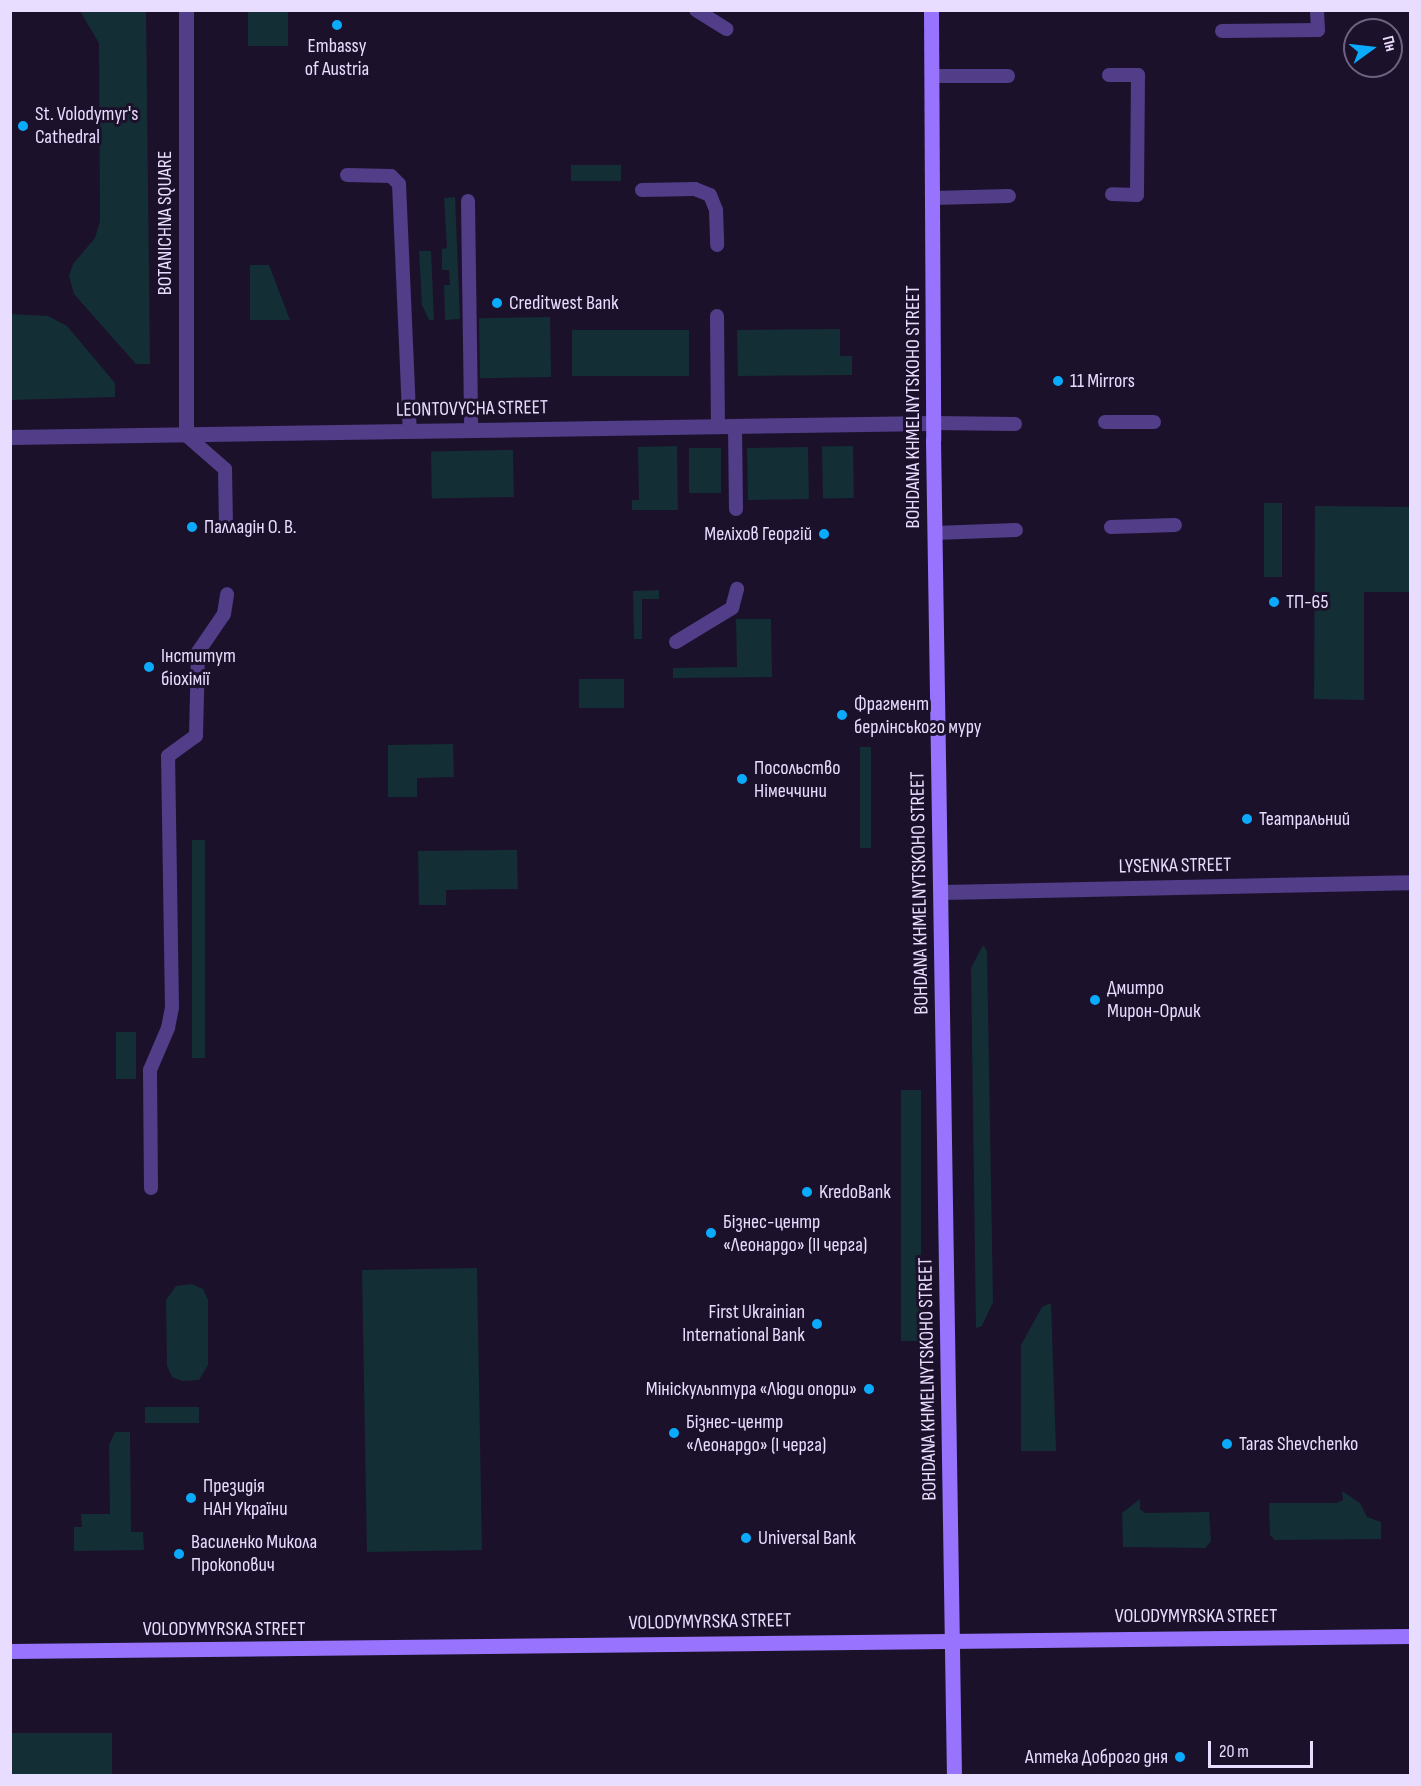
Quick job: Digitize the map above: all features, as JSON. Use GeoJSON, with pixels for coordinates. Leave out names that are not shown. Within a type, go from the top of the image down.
{"type":"FeatureCollection","features":[{"type":"Feature","properties":{"kind":"street","name":"BOTANICHNA SQUARE"},"geometry":{"type":"LineString","coordinates":[[186,10],[186,435]]}},
{"type":"Feature","properties":{"kind":"street","name":"BOHDANA KHMELNYTSKOHO STREET"},"geometry":{"type":"LineString","coordinates":[[931,10],[933,423],[954,1776]]}},
{"type":"Feature","properties":{"kind":"street","name":"LEONTOVYCHA STREET"},"geometry":{"type":"LineString","coordinates":[[10,437],[933,423]]}},
{"type":"Feature","properties":{"kind":"street","name":"LYSENKA STREET"},"geometry":{"type":"LineString","coordinates":[[940,892],[1410,882]]}},
{"type":"Feature","properties":{"kind":"street","name":"VOLODYMYRSKA STREET"},"geometry":{"type":"LineString","coordinates":[[10,1652],[953,1638],[1410,1636]]}},
{"type":"Feature","properties":{"kind":"lane"},"geometry":{"type":"LineString","coordinates":[[696,10],[727,29]]}},
{"type":"Feature","properties":{"kind":"lane"},"geometry":{"type":"LineString","coordinates":[[1222,31],[1318,30],[1317,10]]}},
{"type":"Feature","properties":{"kind":"lane"},"geometry":{"type":"LineString","coordinates":[[1110,75],[1138,75],[1137,195],[1112,194]]}},
{"type":"Feature","properties":{"kind":"lane"},"geometry":{"type":"LineString","coordinates":[[932,76],[1008,76]]}},
{"type":"Feature","properties":{"kind":"lane"},"geometry":{"type":"LineString","coordinates":[[347,175],[390,176],[399,184],[410,431]]}},
{"type":"Feature","properties":{"kind":"lane"},"geometry":{"type":"LineString","coordinates":[[642,189],[695,189],[710,195],[716,210],[717,245]]}},
{"type":"Feature","properties":{"kind":"lane"},"geometry":{"type":"LineString","coordinates":[[933,198],[1010,196]]}},
{"type":"Feature","properties":{"kind":"lane"},"geometry":{"type":"LineString","coordinates":[[468,201],[471,430]]}},
{"type":"Feature","properties":{"kind":"lane"},"geometry":{"type":"LineString","coordinates":[[717,316],[718,427]]}},
{"type":"Feature","properties":{"kind":"lane"},"geometry":{"type":"LineString","coordinates":[[1105,422],[1154,422]]}},
{"type":"Feature","properties":{"kind":"lane"},"geometry":{"type":"LineString","coordinates":[[933,423],[1015,424]]}},
{"type":"Feature","properties":{"kind":"lane"},"geometry":{"type":"LineString","coordinates":[[735,427],[736,509]]}},
{"type":"Feature","properties":{"kind":"lane"},"geometry":{"type":"LineString","coordinates":[[186,435],[225,469],[226,526]]}},
{"type":"Feature","properties":{"kind":"lane"},"geometry":{"type":"LineString","coordinates":[[1111,528],[1175,525]]}},
{"type":"Feature","properties":{"kind":"lane"},"geometry":{"type":"LineString","coordinates":[[935,533],[1016,530]]}},
{"type":"Feature","properties":{"kind":"lane"},"geometry":{"type":"LineString","coordinates":[[676,642],[732,608],[737,590]]}},
{"type":"Feature","properties":{"kind":"lane"},"geometry":{"type":"LineString","coordinates":[[151,1188],[150,1070],[168,1029],[172,1008],[168,756],[196,736],[198,652],[224,614],[227,594]]}},
{"type":"Feature","properties":{"kind":"shaded area"},"geometry":{"type":"Polygon","coordinates":[[[80,11],[146,11],[150,364],[136,364],[74,294],[69,276],[73,264],[95,238],[100,221],[99,43],[80,11]]]}},
{"type":"Feature","properties":{"kind":"shaded area"},"geometry":{"type":"Polygon","coordinates":[[[248,11],[288,11],[288,46],[248,46],[248,11]]]}},
{"type":"Feature","properties":{"kind":"shaded area"},"geometry":{"type":"Polygon","coordinates":[[[571,165],[621,165],[621,181],[571,181],[571,165]]]}},
{"type":"Feature","properties":{"kind":"shaded area"},"geometry":{"type":"Polygon","coordinates":[[[455,197],[460,319],[445,320],[444,285],[450,285],[449,270],[442,270],[442,249],[447,248],[444,198],[455,197]]]}},
{"type":"Feature","properties":{"kind":"shaded area"},"geometry":{"type":"Polygon","coordinates":[[[419,251],[431,251],[434,320],[429,320],[422,305],[419,251]]]}},
{"type":"Feature","properties":{"kind":"shaded area"},"geometry":{"type":"Polygon","coordinates":[[[250,265],[269,265],[290,320],[250,320],[250,265]]]}},
{"type":"Feature","properties":{"kind":"shaded area"},"geometry":{"type":"Polygon","coordinates":[[[10,314],[48,316],[67,326],[115,383],[115,397],[11,400],[10,314]]]}},
{"type":"Feature","properties":{"kind":"shaded area"},"geometry":{"type":"Polygon","coordinates":[[[550,317],[551,377],[480,378],[479,318],[550,317]]]}},
{"type":"Feature","properties":{"kind":"shaded area"},"geometry":{"type":"Polygon","coordinates":[[[840,329],[840,356],[852,356],[852,375],[738,376],[737,330],[840,329]]]}},
{"type":"Feature","properties":{"kind":"shaded area"},"geometry":{"type":"Polygon","coordinates":[[[572,330],[689,330],[689,376],[572,376],[572,330]]]}},
{"type":"Feature","properties":{"kind":"shaded area"},"geometry":{"type":"Polygon","coordinates":[[[677,446],[678,510],[632,510],[632,500],[639,500],[638,447],[677,446]]]}},
{"type":"Feature","properties":{"kind":"shaded area"},"geometry":{"type":"Polygon","coordinates":[[[853,446],[854,498],[823,499],[822,447],[853,446]]]}},
{"type":"Feature","properties":{"kind":"shaded area"},"geometry":{"type":"Polygon","coordinates":[[[808,447],[809,499],[748,500],[747,448],[808,447]]]}},
{"type":"Feature","properties":{"kind":"shaded area"},"geometry":{"type":"Polygon","coordinates":[[[689,448],[721,448],[721,493],[689,493],[689,448]]]}},
{"type":"Feature","properties":{"kind":"shaded area"},"geometry":{"type":"Polygon","coordinates":[[[513,450],[514,497],[432,498],[431,451],[513,450]]]}},
{"type":"Feature","properties":{"kind":"shaded area"},"geometry":{"type":"Polygon","coordinates":[[[1264,503],[1282,503],[1282,577],[1264,577],[1264,503]]]}},
{"type":"Feature","properties":{"kind":"shaded area"},"geometry":{"type":"Polygon","coordinates":[[[1315,506],[1410,507],[1410,592],[1364,592],[1364,700],[1314,699],[1315,506]]]}},
{"type":"Feature","properties":{"kind":"shaded area"},"geometry":{"type":"Polygon","coordinates":[[[659,590],[659,599],[642,599],[642,639],[634,639],[633,591],[659,590]]]}},
{"type":"Feature","properties":{"kind":"shaded area"},"geometry":{"type":"Polygon","coordinates":[[[736,619],[771,619],[772,677],[673,678],[673,668],[737,667],[736,619]]]}},
{"type":"Feature","properties":{"kind":"shaded area"},"geometry":{"type":"Polygon","coordinates":[[[579,679],[624,679],[624,708],[579,708],[579,679]]]}},
{"type":"Feature","properties":{"kind":"shaded area"},"geometry":{"type":"Polygon","coordinates":[[[453,744],[454,777],[417,778],[417,797],[388,797],[388,745],[453,744]]]}},
{"type":"Feature","properties":{"kind":"shaded area"},"geometry":{"type":"Polygon","coordinates":[[[860,747],[871,747],[871,848],[860,848],[860,747]]]}},
{"type":"Feature","properties":{"kind":"shaded area"},"geometry":{"type":"Polygon","coordinates":[[[192,840],[205,840],[205,1058],[192,1058],[192,840]]]}},
{"type":"Feature","properties":{"kind":"shaded area"},"geometry":{"type":"Polygon","coordinates":[[[517,850],[518,889],[446,890],[446,905],[419,905],[418,851],[517,850]]]}},
{"type":"Feature","properties":{"kind":"shaded area"},"geometry":{"type":"Polygon","coordinates":[[[983,945],[987,951],[993,1302],[982,1326],[976,1328],[971,968],[983,945]]]}},
{"type":"Feature","properties":{"kind":"shaded area"},"geometry":{"type":"Polygon","coordinates":[[[116,1032],[136,1032],[136,1079],[116,1079],[116,1032]]]}},
{"type":"Feature","properties":{"kind":"shaded area"},"geometry":{"type":"Polygon","coordinates":[[[901,1090],[921,1090],[921,1341],[901,1341],[901,1090]]]}},
{"type":"Feature","properties":{"kind":"shaded area"},"geometry":{"type":"Polygon","coordinates":[[[477,1268],[482,1550],[367,1552],[362,1270],[477,1268]]]}},
{"type":"Feature","properties":{"kind":"shaded area"},"geometry":{"type":"Polygon","coordinates":[[[192,1284],[203,1289],[208,1300],[208,1365],[199,1380],[183,1381],[172,1377],[167,1366],[166,1300],[176,1286],[192,1284]]]}},
{"type":"Feature","properties":{"kind":"shaded area"},"geometry":{"type":"Polygon","coordinates":[[[1051,1303],[1056,1451],[1021,1451],[1021,1345],[1042,1307],[1051,1303]]]}},
{"type":"Feature","properties":{"kind":"shaded area"},"geometry":{"type":"Polygon","coordinates":[[[145,1407],[199,1407],[199,1423],[145,1423],[145,1407]]]}},
{"type":"Feature","properties":{"kind":"shaded area"},"geometry":{"type":"Polygon","coordinates":[[[115,1432],[130,1432],[131,1532],[143,1532],[144,1550],[74,1551],[74,1527],[82,1527],[81,1514],[110,1514],[109,1445],[115,1432]]]}},
{"type":"Feature","properties":{"kind":"shaded area"},"geometry":{"type":"Polygon","coordinates":[[[1342,1491],[1360,1503],[1367,1517],[1381,1522],[1381,1539],[1275,1540],[1270,1535],[1269,1503],[1336,1503],[1343,1500],[1342,1491]]]}},
{"type":"Feature","properties":{"kind":"shaded area"},"geometry":{"type":"Polygon","coordinates":[[[1140,1499],[1140,1509],[1145,1513],[1209,1512],[1211,1541],[1205,1548],[1123,1547],[1122,1513],[1140,1499]]]}},
{"type":"Feature","properties":{"kind":"shaded area"},"geometry":{"type":"Polygon","coordinates":[[[11,1733],[112,1733],[112,1775],[11,1775],[11,1733]]]}},
{"type":"Feature","properties":{"kind":"place","name":"Embassy of Austria"},"geometry":{"type":"Point","coordinates":[337,25]}},
{"type":"Feature","properties":{"kind":"place","name":"St. Volodymyr's Cathedral"},"geometry":{"type":"Point","coordinates":[23,126]}},
{"type":"Feature","properties":{"kind":"place","name":"Creditwest Bank"},"geometry":{"type":"Point","coordinates":[497,303]}},
{"type":"Feature","properties":{"kind":"place","name":"11 Mirrors"},"geometry":{"type":"Point","coordinates":[1058,381]}},
{"type":"Feature","properties":{"kind":"place","name":"Палладін О. В."},"geometry":{"type":"Point","coordinates":[192,527]}},
{"type":"Feature","properties":{"kind":"place","name":"Меліхов Георгій"},"geometry":{"type":"Point","coordinates":[824,534]}},
{"type":"Feature","properties":{"kind":"place","name":"ТП-65"},"geometry":{"type":"Point","coordinates":[1274,602]}},
{"type":"Feature","properties":{"kind":"place","name":"Інститут біохімії"},"geometry":{"type":"Point","coordinates":[149,667]}},
{"type":"Feature","properties":{"kind":"place","name":"Фрагмент берлінського муру"},"geometry":{"type":"Point","coordinates":[842,715]}},
{"type":"Feature","properties":{"kind":"place","name":"Посольство Німеччини"},"geometry":{"type":"Point","coordinates":[742,779]}},
{"type":"Feature","properties":{"kind":"place","name":"Театральний"},"geometry":{"type":"Point","coordinates":[1247,819]}},
{"type":"Feature","properties":{"kind":"place","name":"Дмитро Мирон-Орлик"},"geometry":{"type":"Point","coordinates":[1095,1000]}},
{"type":"Feature","properties":{"kind":"place","name":"KredoBank"},"geometry":{"type":"Point","coordinates":[807,1192]}},
{"type":"Feature","properties":{"kind":"place","name":"Бізнес-центр «Леонардо» (II черга)"},"geometry":{"type":"Point","coordinates":[711,1233]}},
{"type":"Feature","properties":{"kind":"place","name":"First Ukrainian International Bank"},"geometry":{"type":"Point","coordinates":[817,1324]}},
{"type":"Feature","properties":{"kind":"place","name":"Мініскульптура «Люди опори»"},"geometry":{"type":"Point","coordinates":[869,1389]}},
{"type":"Feature","properties":{"kind":"place","name":"Бізнес-центр «Леонардо» (I черга)"},"geometry":{"type":"Point","coordinates":[674,1433]}},
{"type":"Feature","properties":{"kind":"place","name":"Taras Shevchenko"},"geometry":{"type":"Point","coordinates":[1227,1444]}},
{"type":"Feature","properties":{"kind":"place","name":"Президія НАН України"},"geometry":{"type":"Point","coordinates":[191,1498]}},
{"type":"Feature","properties":{"kind":"place","name":"Universal Bank"},"geometry":{"type":"Point","coordinates":[746,1538]}},
{"type":"Feature","properties":{"kind":"place","name":"Василенко Микола Прокопович"},"geometry":{"type":"Point","coordinates":[179,1554]}},
{"type":"Feature","properties":{"kind":"place","name":"Аптека Доброго дня"},"geometry":{"type":"Point","coordinates":[1180,1757]}}]}
